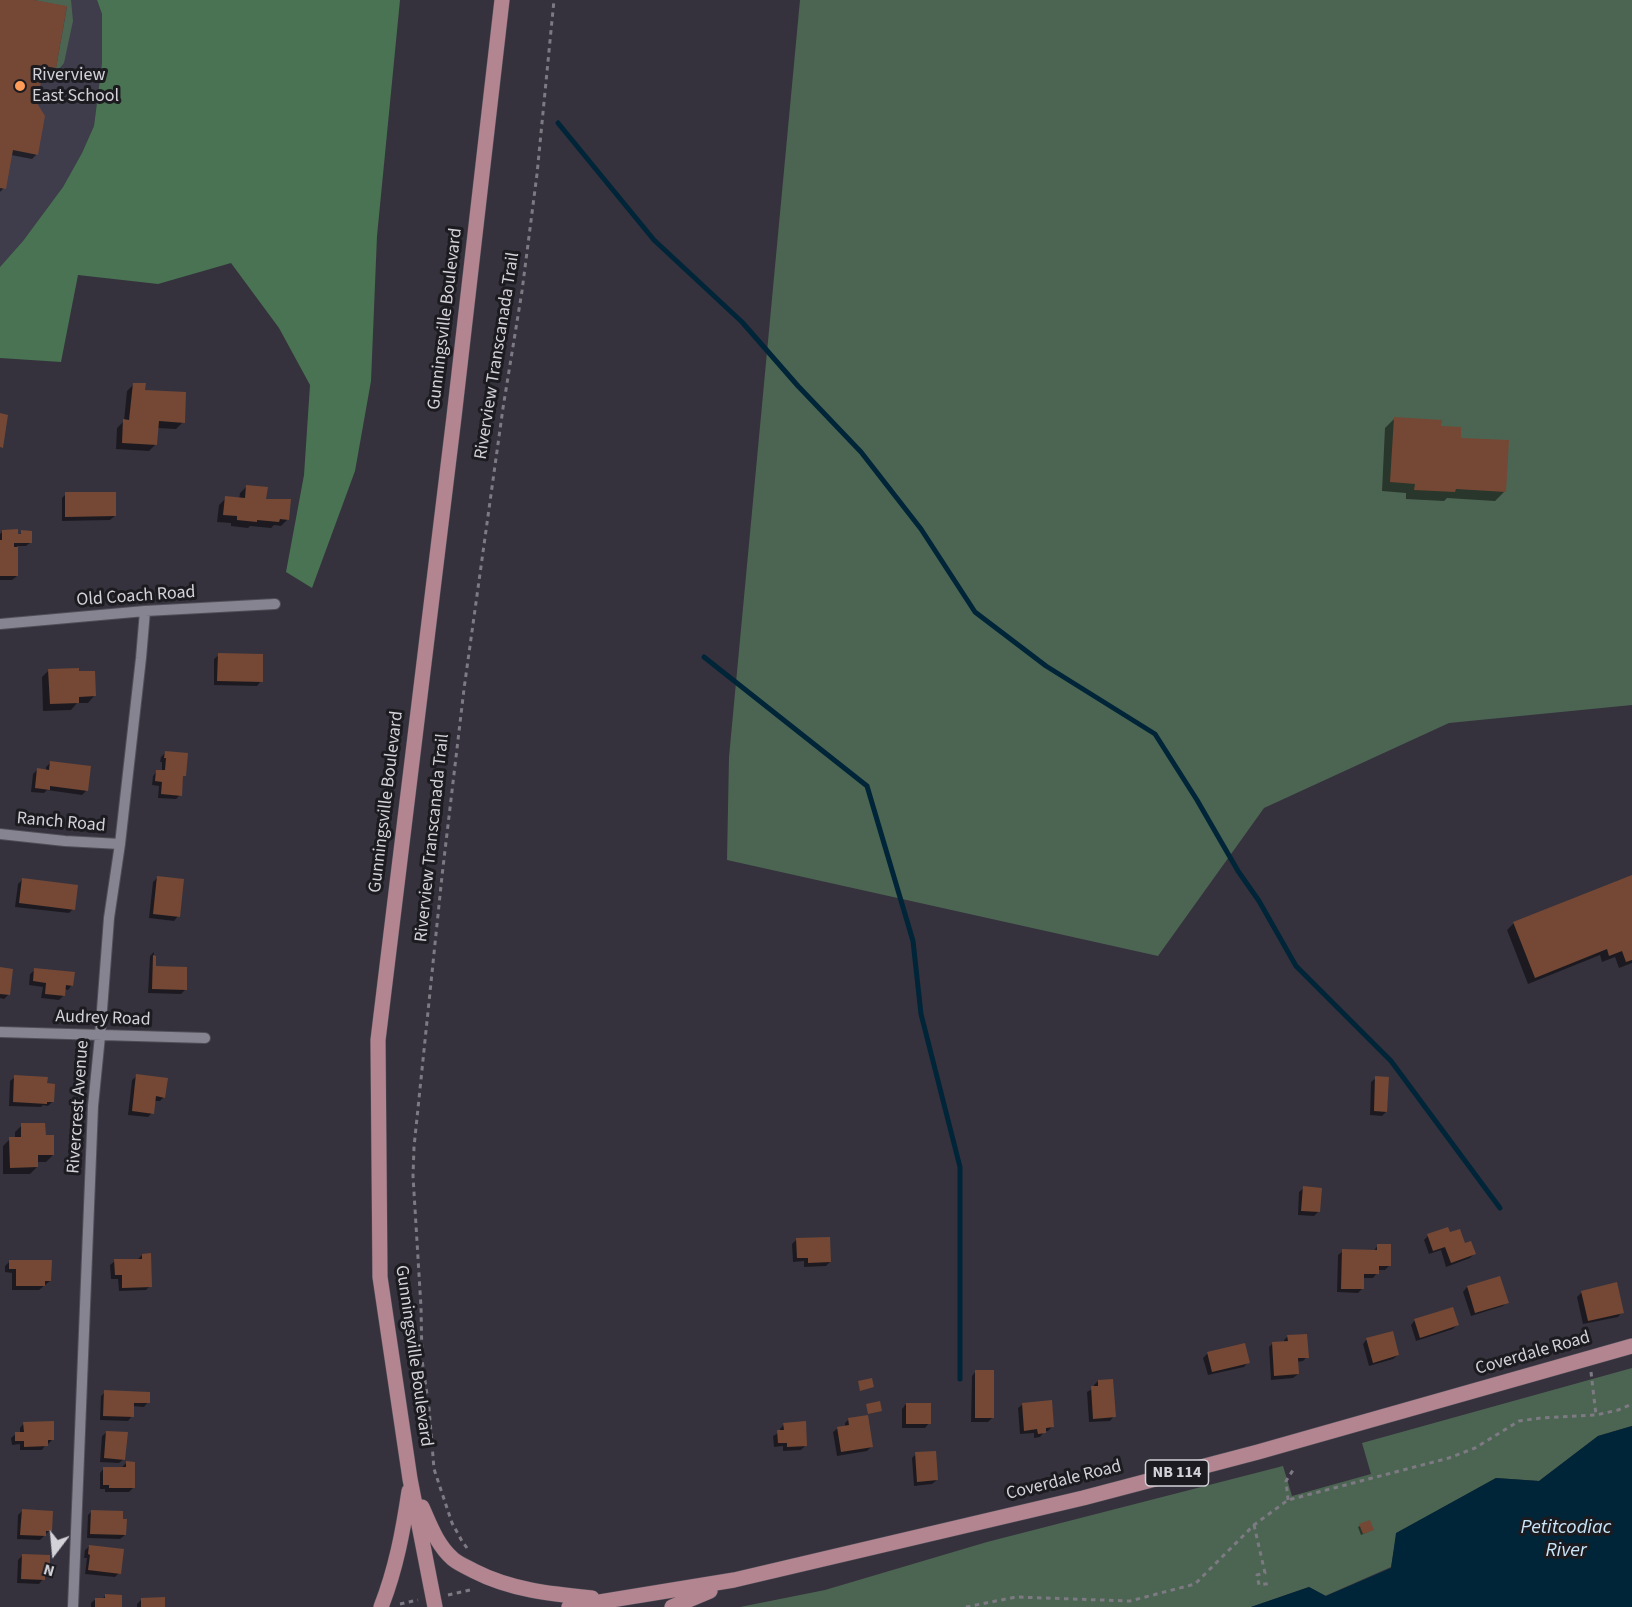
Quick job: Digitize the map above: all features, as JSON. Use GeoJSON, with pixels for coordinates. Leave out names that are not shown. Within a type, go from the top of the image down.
{"type":"FeatureCollection","features":[{"type":"Feature","properties":{"kind":"main road","name":"Gunningsville Boulevard"},"geometry":{"type":"LineString","coordinates":[[434,1602],[410,1479],[380,1277],[378,1040],[502,0]]}},
{"type":"Feature","properties":{"kind":"main road","name":"Coverdale Road"},"geometry":{"type":"LineString","coordinates":[[569,1607],[734,1580],[1083,1498],[1632,1346]]}},
{"type":"Feature","properties":{"kind":"main road"},"geometry":{"type":"LineString","coordinates":[[410,1479],[434,1535],[454,1559],[479,1574],[513,1586],[547,1594],[612,1600]]}},
{"type":"Feature","properties":{"kind":"main road"},"geometry":{"type":"LineString","coordinates":[[381,1607],[400,1544],[410,1479]]}},
{"type":"Feature","properties":{"kind":"main road"},"geometry":{"type":"LineString","coordinates":[[672,1607],[734,1580]]}},
{"type":"Feature","properties":{"kind":"street","name":"Old Coach Road"},"geometry":{"type":"LineString","coordinates":[[0,624],[145,611],[275,604]]}},
{"type":"Feature","properties":{"kind":"street","name":"Rivercrest Avenue"},"geometry":{"type":"LineString","coordinates":[[73,1607],[93,1106],[109,918],[120,844],[145,611]]}},
{"type":"Feature","properties":{"kind":"street","name":"Ranch Road"},"geometry":{"type":"LineString","coordinates":[[0,834],[120,844]]}},
{"type":"Feature","properties":{"kind":"street","name":"Audrey Road"},"geometry":{"type":"LineString","coordinates":[[0,1032],[205,1038]]}},
{"type":"Feature","properties":{"kind":"path","name":"Riverview Transcanada Trail"},"geometry":{"type":"LineString","coordinates":[[468,1548],[452,1523],[434,1469],[422,1360],[413,1176],[414,1147],[464,689],[503,408],[522,291],[538,162],[554,0]]}},
{"type":"Feature","properties":{"kind":"path"},"geometry":{"type":"LineString","coordinates":[[1590,1358],[1596,1415]]}},
{"type":"Feature","properties":{"kind":"path"},"geometry":{"type":"LineString","coordinates":[[966,1607],[1016,1597],[1130,1601],[1195,1584],[1254,1525],[1288,1500],[1449,1458],[1475,1448],[1516,1422],[1551,1417],[1596,1415],[1632,1404]]}},
{"type":"Feature","properties":{"kind":"path"},"geometry":{"type":"LineString","coordinates":[[1288,1500],[1286,1481],[1295,1467]]}},
{"type":"Feature","properties":{"kind":"path"},"geometry":{"type":"LineString","coordinates":[[1254,1525],[1265,1573],[1257,1575],[1258,1585],[1272,1582]]}},
{"type":"Feature","properties":{"kind":"path"},"geometry":{"type":"LineString","coordinates":[[399,1604],[434,1602],[470,1590],[479,1574]]}},
{"type":"Feature","properties":{"kind":"shaded area"},"geometry":{"type":"Polygon","coordinates":[[[0,0],[97,0],[102,14],[102,63],[94,126],[82,153],[63,187],[23,241],[0,267],[0,0]]]}},
{"type":"Feature","properties":{"kind":"green space"},"geometry":{"type":"Polygon","coordinates":[[[34,0],[71,0],[73,21],[64,63],[60,68],[56,68],[67,7],[34,0]]]}},
{"type":"Feature","properties":{"kind":"green space"},"geometry":{"type":"Polygon","coordinates":[[[97,0],[400,0],[377,236],[371,381],[355,471],[312,588],[286,572],[304,475],[310,385],[279,328],[231,263],[158,284],[78,275],[61,362],[0,358],[0,267],[23,241],[63,187],[94,126],[102,63],[102,14],[97,0]]]}},
{"type":"Feature","properties":{"kind":"green space"},"geometry":{"type":"Polygon","coordinates":[[[800,0],[1632,0],[1632,705],[1449,723],[1264,808],[1158,956],[727,860],[729,757],[800,0]]]}},
{"type":"Feature","properties":{"kind":"green space"},"geometry":{"type":"Polygon","coordinates":[[[1632,1368],[1632,1426],[1598,1436],[1539,1481],[1496,1478],[1397,1533],[1391,1567],[1325,1596],[1309,1587],[1251,1607],[740,1607],[825,1590],[987,1542],[1283,1466],[1292,1496],[1371,1474],[1362,1443],[1632,1368]]]}},
{"type":"Feature","properties":{"kind":"water","name":"Petitcodiac River"},"geometry":{"type":"Polygon","coordinates":[[[1632,1426],[1632,1607],[1251,1607],[1309,1587],[1326,1596],[1391,1568],[1396,1533],[1496,1478],[1539,1481],[1598,1436],[1632,1426]]]}},
{"type":"Feature","properties":{"kind":"building","name":"Riverview East School"},"geometry":{"type":"Polygon","coordinates":[[[0,0],[34,0],[67,6],[56,68],[44,66],[37,103],[45,116],[38,155],[13,150],[6,189],[0,188],[0,0]]]}},
{"type":"Feature","properties":{"kind":"building"},"geometry":{"type":"Polygon","coordinates":[[[133,383],[146,383],[145,390],[186,392],[185,423],[159,421],[157,445],[122,443],[123,419],[129,420],[133,383]]]}},
{"type":"Feature","properties":{"kind":"building"},"geometry":{"type":"Polygon","coordinates":[[[0,413],[8,415],[3,448],[0,447],[0,413]]]}},
{"type":"Feature","properties":{"kind":"building"},"geometry":{"type":"Polygon","coordinates":[[[1394,417],[1442,420],[1441,426],[1461,427],[1461,438],[1509,440],[1506,492],[1456,489],[1455,492],[1414,490],[1415,484],[1390,482],[1394,417]]]}},
{"type":"Feature","properties":{"kind":"building"},"geometry":{"type":"Polygon","coordinates":[[[246,485],[268,487],[266,499],[291,499],[289,520],[280,519],[279,522],[257,520],[257,522],[237,520],[237,516],[223,515],[225,496],[245,498],[246,485]]]}},
{"type":"Feature","properties":{"kind":"building"},"geometry":{"type":"Polygon","coordinates":[[[65,492],[116,492],[116,516],[65,517],[65,492]]]}},
{"type":"Feature","properties":{"kind":"building"},"geometry":{"type":"Polygon","coordinates":[[[18,529],[18,534],[21,534],[21,530],[32,531],[32,543],[14,543],[14,547],[18,547],[18,576],[0,576],[2,530],[18,529]]]}},
{"type":"Feature","properties":{"kind":"building"},"geometry":{"type":"Polygon","coordinates":[[[218,653],[263,654],[263,682],[217,681],[218,653]]]}},
{"type":"Feature","properties":{"kind":"building"},"geometry":{"type":"Polygon","coordinates":[[[79,668],[79,671],[95,671],[96,696],[79,697],[79,703],[50,704],[48,669],[79,668]]]}},
{"type":"Feature","properties":{"kind":"building"},"geometry":{"type":"Polygon","coordinates":[[[165,751],[188,753],[182,796],[161,794],[162,782],[155,781],[156,770],[165,770],[165,751]]]}},
{"type":"Feature","properties":{"kind":"building"},"geometry":{"type":"Polygon","coordinates":[[[50,761],[91,766],[88,791],[50,786],[50,790],[35,788],[37,768],[49,770],[50,761]]]}},
{"type":"Feature","properties":{"kind":"building"},"geometry":{"type":"Polygon","coordinates":[[[1632,875],[1632,960],[1626,962],[1622,951],[1609,956],[1607,949],[1535,978],[1513,922],[1632,875]]]}},
{"type":"Feature","properties":{"kind":"building"},"geometry":{"type":"Polygon","coordinates":[[[157,876],[184,879],[180,917],[153,914],[157,876]]]}},
{"type":"Feature","properties":{"kind":"building"},"geometry":{"type":"Polygon","coordinates":[[[22,878],[78,885],[75,910],[19,903],[22,878]]]}},
{"type":"Feature","properties":{"kind":"building"},"geometry":{"type":"Polygon","coordinates":[[[153,955],[156,956],[156,966],[187,967],[187,990],[152,989],[153,955]]]}},
{"type":"Feature","properties":{"kind":"building"},"geometry":{"type":"Polygon","coordinates":[[[0,967],[13,969],[10,995],[0,994],[0,967]]]}},
{"type":"Feature","properties":{"kind":"building"},"geometry":{"type":"Polygon","coordinates":[[[34,968],[75,972],[73,986],[66,985],[65,996],[45,994],[46,983],[33,981],[34,968]]]}},
{"type":"Feature","properties":{"kind":"building"},"geometry":{"type":"Polygon","coordinates":[[[136,1074],[168,1078],[165,1098],[156,1096],[154,1114],[132,1111],[136,1074]]]}},
{"type":"Feature","properties":{"kind":"building"},"geometry":{"type":"Polygon","coordinates":[[[14,1075],[48,1077],[47,1083],[55,1084],[54,1102],[47,1102],[47,1104],[13,1102],[14,1075]]]}},
{"type":"Feature","properties":{"kind":"building"},"geometry":{"type":"Polygon","coordinates":[[[1375,1076],[1389,1077],[1387,1112],[1374,1111],[1375,1076]]]}},
{"type":"Feature","properties":{"kind":"building"},"geometry":{"type":"Polygon","coordinates":[[[21,1123],[45,1123],[46,1135],[54,1135],[54,1155],[38,1155],[38,1167],[10,1168],[9,1137],[21,1137],[21,1123]]]}},
{"type":"Feature","properties":{"kind":"building"},"geometry":{"type":"Polygon","coordinates":[[[1303,1186],[1322,1188],[1320,1212],[1301,1211],[1303,1186]]]}},
{"type":"Feature","properties":{"kind":"building"},"geometry":{"type":"Polygon","coordinates":[[[1448,1227],[1450,1232],[1460,1229],[1465,1243],[1471,1241],[1476,1254],[1451,1263],[1445,1247],[1433,1251],[1427,1234],[1448,1227]]]}},
{"type":"Feature","properties":{"kind":"building"},"geometry":{"type":"Polygon","coordinates":[[[830,1237],[831,1262],[808,1263],[808,1258],[797,1258],[796,1238],[830,1237]]]}},
{"type":"Feature","properties":{"kind":"building"},"geometry":{"type":"Polygon","coordinates":[[[1377,1244],[1391,1244],[1391,1266],[1379,1266],[1379,1274],[1364,1274],[1364,1289],[1341,1289],[1342,1249],[1377,1250],[1377,1244]]]}},
{"type":"Feature","properties":{"kind":"building"},"geometry":{"type":"Polygon","coordinates":[[[151,1253],[152,1287],[122,1288],[122,1275],[115,1275],[114,1259],[142,1259],[142,1254],[151,1253]]]}},
{"type":"Feature","properties":{"kind":"building"},"geometry":{"type":"Polygon","coordinates":[[[9,1260],[52,1260],[51,1281],[45,1281],[45,1286],[16,1286],[16,1269],[9,1269],[9,1260]]]}},
{"type":"Feature","properties":{"kind":"building"},"geometry":{"type":"Polygon","coordinates":[[[1500,1276],[1509,1303],[1475,1313],[1467,1286],[1500,1276]]]}},
{"type":"Feature","properties":{"kind":"building"},"geometry":{"type":"Polygon","coordinates":[[[1617,1282],[1624,1313],[1588,1321],[1581,1291],[1617,1282]]]}},
{"type":"Feature","properties":{"kind":"building"},"geometry":{"type":"Polygon","coordinates":[[[1453,1307],[1459,1325],[1420,1338],[1414,1319],[1453,1307]]]}},
{"type":"Feature","properties":{"kind":"building"},"geometry":{"type":"Polygon","coordinates":[[[1393,1331],[1399,1355],[1373,1363],[1366,1338],[1393,1331]]]}},
{"type":"Feature","properties":{"kind":"building"},"geometry":{"type":"Polygon","coordinates":[[[1307,1334],[1309,1358],[1298,1358],[1299,1374],[1274,1376],[1272,1342],[1288,1341],[1287,1335],[1307,1334]]]}},
{"type":"Feature","properties":{"kind":"building"},"geometry":{"type":"Polygon","coordinates":[[[1245,1343],[1250,1363],[1212,1372],[1207,1352],[1245,1343]]]}},
{"type":"Feature","properties":{"kind":"building"},"geometry":{"type":"Polygon","coordinates":[[[975,1370],[994,1370],[994,1418],[975,1418],[975,1370]]]}},
{"type":"Feature","properties":{"kind":"building"},"geometry":{"type":"Polygon","coordinates":[[[872,1378],[874,1387],[860,1391],[858,1381],[872,1378]]]}},
{"type":"Feature","properties":{"kind":"building"},"geometry":{"type":"Polygon","coordinates":[[[1113,1379],[1116,1417],[1093,1419],[1091,1386],[1098,1386],[1098,1380],[1113,1379]]]}},
{"type":"Feature","properties":{"kind":"building"},"geometry":{"type":"Polygon","coordinates":[[[104,1390],[150,1392],[150,1403],[134,1403],[134,1417],[103,1416],[104,1390]]]}},
{"type":"Feature","properties":{"kind":"building"},"geometry":{"type":"Polygon","coordinates":[[[1052,1400],[1054,1427],[1046,1428],[1046,1433],[1038,1434],[1037,1429],[1024,1431],[1022,1403],[1052,1400]]]}},
{"type":"Feature","properties":{"kind":"building"},"geometry":{"type":"Polygon","coordinates":[[[880,1401],[882,1411],[868,1414],[866,1404],[880,1401]]]}},
{"type":"Feature","properties":{"kind":"building"},"geometry":{"type":"Polygon","coordinates":[[[906,1403],[931,1403],[931,1424],[906,1424],[906,1403]]]}},
{"type":"Feature","properties":{"kind":"building"},"geometry":{"type":"Polygon","coordinates":[[[868,1415],[873,1447],[841,1452],[837,1427],[849,1425],[848,1418],[868,1415]]]}},
{"type":"Feature","properties":{"kind":"building"},"geometry":{"type":"Polygon","coordinates":[[[54,1421],[54,1440],[48,1440],[48,1446],[24,1447],[24,1441],[15,1441],[15,1432],[24,1432],[23,1422],[54,1421]]]}},
{"type":"Feature","properties":{"kind":"building"},"geometry":{"type":"Polygon","coordinates":[[[806,1421],[807,1446],[787,1447],[787,1443],[778,1443],[777,1430],[784,1430],[783,1423],[806,1421]]]}},
{"type":"Feature","properties":{"kind":"building"},"geometry":{"type":"Polygon","coordinates":[[[106,1431],[128,1432],[125,1460],[104,1458],[106,1431]]]}},
{"type":"Feature","properties":{"kind":"building"},"geometry":{"type":"Polygon","coordinates":[[[936,1451],[938,1480],[917,1482],[915,1452],[936,1451]]]}},
{"type":"Feature","properties":{"kind":"building"},"geometry":{"type":"Polygon","coordinates":[[[126,1461],[135,1462],[135,1488],[109,1488],[109,1485],[103,1485],[103,1467],[126,1467],[126,1461]]]}},
{"type":"Feature","properties":{"kind":"building"},"geometry":{"type":"Polygon","coordinates":[[[22,1509],[53,1511],[52,1531],[46,1531],[46,1536],[20,1535],[22,1509]]]}},
{"type":"Feature","properties":{"kind":"building"},"geometry":{"type":"Polygon","coordinates":[[[91,1510],[123,1511],[123,1519],[127,1519],[126,1535],[90,1534],[91,1510]]]}},
{"type":"Feature","properties":{"kind":"building"},"geometry":{"type":"Polygon","coordinates":[[[1370,1520],[1374,1530],[1363,1534],[1359,1524],[1370,1520]]]}},
{"type":"Feature","properties":{"kind":"building"},"geometry":{"type":"Polygon","coordinates":[[[89,1545],[124,1549],[121,1574],[88,1570],[89,1545]]]}},
{"type":"Feature","properties":{"kind":"building"},"geometry":{"type":"Polygon","coordinates":[[[22,1554],[50,1555],[50,1574],[45,1574],[45,1580],[21,1579],[22,1554]]]}},
{"type":"Feature","properties":{"kind":"building"},"geometry":{"type":"Polygon","coordinates":[[[105,1594],[122,1595],[122,1607],[95,1607],[95,1598],[105,1598],[105,1594]]]}},
{"type":"Feature","properties":{"kind":"building"},"geometry":{"type":"Polygon","coordinates":[[[165,1597],[165,1607],[141,1607],[141,1598],[165,1597]]]}},
{"type":"Feature","properties":{"kind":"waterway"},"geometry":{"type":"LineString","coordinates":[[558,123],[654,240],[742,322],[798,386],[861,452],[921,529],[975,612],[1046,666],[1155,734],[1238,871],[1259,901],[1296,966],[1391,1061],[1500,1208]]}},
{"type":"Feature","properties":{"kind":"waterway"},"geometry":{"type":"LineString","coordinates":[[704,657],[867,786],[913,941],[921,1014],[960,1167],[960,1379]]}},
{"type":"Feature","properties":{"kind":"place","name":"Riverview East School"},"geometry":{"type":"Point","coordinates":[20,86]}}]}
